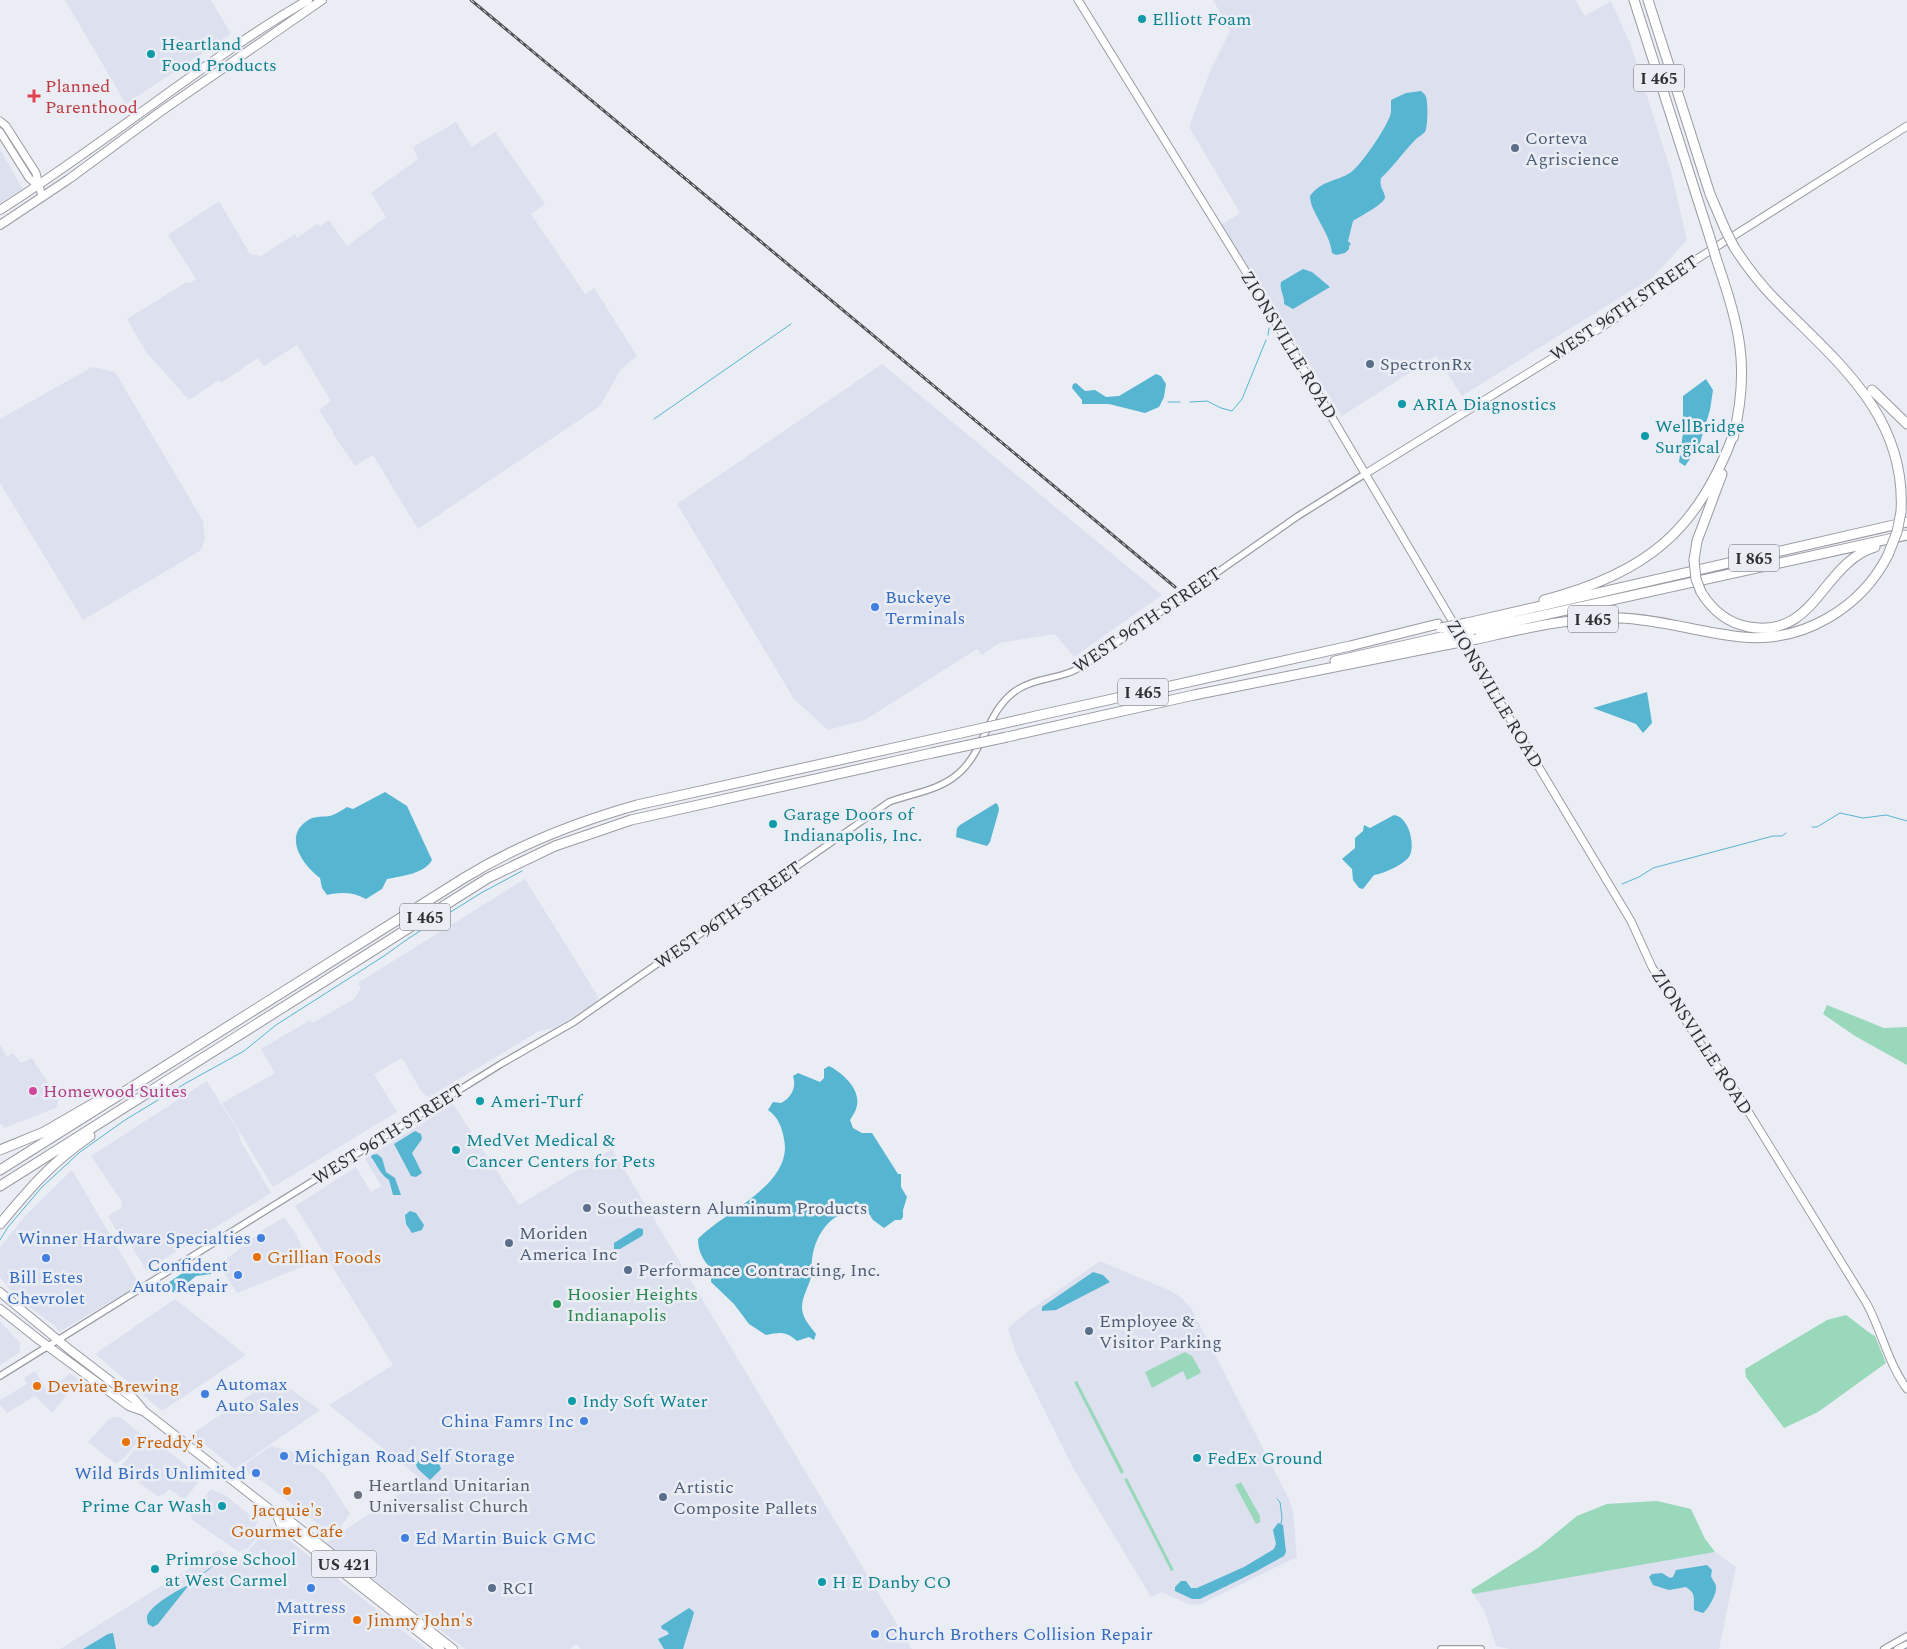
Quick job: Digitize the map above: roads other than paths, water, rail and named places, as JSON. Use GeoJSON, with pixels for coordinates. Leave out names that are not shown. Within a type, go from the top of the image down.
{"type":"FeatureCollection","features":[{"type":"Feature","properties":{"kind":"highway","name":"I 465"},"geometry":{"type":"LineString","coordinates":[[0,1170],[477,870],[551,833],[597,817],[651,802],[1314,654],[1470,627],[1582,589],[1615,576],[1644,559],[1668,540],[1698,507],[1721,468],[1734,433],[1742,392],[1741,352],[1734,314],[1634,0]]}},
{"type":"Feature","properties":{"kind":"highway","name":"I 465"},"geometry":{"type":"LineString","coordinates":[[1470,627],[1604,618],[1642,620],[1741,637],[1780,636],[1818,624],[1848,604],[1871,581],[1888,554],[1897,532],[1902,512],[1903,475],[1893,433],[1884,414],[1872,397],[1843,365],[1770,294],[1751,272],[1724,229],[1710,194],[1648,0]]}},
{"type":"Feature","properties":{"kind":"highway"},"geometry":{"type":"LineString","coordinates":[[1843,365],[1907,424]]}},
{"type":"Feature","properties":{"kind":"highway"},"geometry":{"type":"LineString","coordinates":[[1734,433],[1728,460],[1697,541],[1694,560],[1695,575],[1701,592],[1717,612],[1737,624],[1758,628],[1779,626],[1796,618],[1806,611],[1852,558],[1870,548],[1907,535]]}},
{"type":"Feature","properties":{"kind":"highway","name":"I 865"},"geometry":{"type":"LineString","coordinates":[[1194,695],[1907,522]]}},
{"type":"Feature","properties":{"kind":"highway","name":"I 865"},"geometry":{"type":"LineString","coordinates":[[1470,627],[1907,535]]}},
{"type":"Feature","properties":{"kind":"highway","name":"I 465"},"geometry":{"type":"LineString","coordinates":[[0,1186],[482,882],[514,864],[555,846],[597,830],[648,816],[1194,695]]}},
{"type":"Feature","properties":{"kind":"highway"},"geometry":{"type":"LineString","coordinates":[[0,1150],[44,1132],[208,1038]]}},
{"type":"Feature","properties":{"kind":"highway"},"geometry":{"type":"LineString","coordinates":[[0,1224],[37,1179],[62,1156],[189,1067]]}},
{"type":"Feature","properties":{"kind":"main road"},"geometry":{"type":"LineString","coordinates":[[0,210],[38,186],[258,31],[308,0]]}},
{"type":"Feature","properties":{"kind":"main road"},"geometry":{"type":"LineString","coordinates":[[0,225],[322,0]]}},
{"type":"Feature","properties":{"kind":"main road","name":"ZIONSVILLE ROAD"},"geometry":{"type":"LineString","coordinates":[[1078,0],[1251,280],[1631,921],[1656,974],[1707,1054],[1735,1090],[1860,1293],[1877,1325],[1893,1366],[1907,1389]]}},
{"type":"Feature","properties":{"kind":"main road"},"geometry":{"type":"LineString","coordinates":[[236,59],[246,46],[259,37],[258,31]]}},
{"type":"Feature","properties":{"kind":"main road"},"geometry":{"type":"LineString","coordinates":[[0,121],[6,126],[36,173],[42,197]]}},
{"type":"Feature","properties":{"kind":"main road","name":"WEST 96TH STREET"},"geometry":{"type":"LineString","coordinates":[[1365,474],[1585,338],[1631,308],[1689,264],[1907,126]]}},
{"type":"Feature","properties":{"kind":"main road"},"geometry":{"type":"LineString","coordinates":[[0,132],[29,178],[38,186]]}},
{"type":"Feature","properties":{"kind":"main road","name":"US 421"},"geometry":{"type":"LineString","coordinates":[[0,1292],[57,1340],[134,1399],[145,1412],[277,1515],[285,1517],[453,1649]]}},
{"type":"Feature","properties":{"kind":"main road","name":"US 421"},"geometry":{"type":"LineString","coordinates":[[0,1309],[129,1406],[145,1412]]}},
{"type":"Feature","properties":{"kind":"main road","name":"US 421"},"geometry":{"type":"LineString","coordinates":[[277,1515],[280,1523],[440,1649]]}},
{"type":"Feature","properties":{"kind":"street","name":"WEST 96TH STREET"},"geometry":{"type":"LineString","coordinates":[[0,1376],[501,1064],[574,1022],[889,802],[933,789],[945,783],[966,766],[981,742],[993,717],[1014,692],[1036,682],[1069,673],[1095,658],[1298,516],[1365,474]]}},
{"type":"Feature","properties":{"kind":"street"},"geometry":{"type":"LineString","coordinates":[[1884,1649],[1907,1636]]}},
{"type":"Feature","properties":{"kind":"street"},"geometry":{"type":"LineString","coordinates":[[1897,1649],[1907,1644]]}},
{"type":"Feature","properties":{"kind":"street"},"geometry":{"type":"LineString","coordinates":[[1441,1649],[1481,1649]]}},
{"type":"Feature","properties":{"kind":"water"},"geometry":{"type":"Polygon","coordinates":[[[1421,91],[1426,96],[1427,103],[1425,132],[1411,144],[1381,178],[1384,200],[1353,221],[1348,241],[1351,244],[1349,249],[1345,253],[1336,255],[1332,253],[1328,237],[1313,209],[1310,196],[1324,184],[1350,173],[1361,162],[1386,125],[1391,112],[1391,100],[1406,93],[1421,91]]]}},
{"type":"Feature","properties":{"kind":"water"},"geometry":{"type":"Polygon","coordinates":[[[1303,269],[1312,272],[1330,287],[1293,309],[1284,304],[1281,282],[1303,269]]]}},
{"type":"Feature","properties":{"kind":"water"},"geometry":{"type":"Polygon","coordinates":[[[1156,374],[1161,376],[1166,384],[1164,397],[1159,407],[1145,413],[1109,404],[1082,404],[1082,400],[1072,388],[1073,384],[1076,383],[1085,391],[1095,390],[1106,397],[1119,396],[1156,374]]]}},
{"type":"Feature","properties":{"kind":"water"},"geometry":{"type":"Polygon","coordinates":[[[1706,379],[1713,390],[1710,410],[1699,446],[1685,466],[1679,462],[1683,433],[1683,396],[1706,379]]]}},
{"type":"Feature","properties":{"kind":"water"},"geometry":{"type":"Polygon","coordinates":[[[1647,692],[1652,723],[1643,733],[1636,724],[1593,708],[1647,692]]]}},
{"type":"Feature","properties":{"kind":"water"},"geometry":{"type":"Polygon","coordinates":[[[385,792],[407,806],[432,860],[418,871],[387,879],[382,889],[366,899],[347,893],[327,895],[322,888],[320,878],[306,865],[297,849],[297,833],[302,825],[310,819],[330,816],[347,807],[353,809],[385,792]]]}},
{"type":"Feature","properties":{"kind":"water"},"geometry":{"type":"Polygon","coordinates":[[[996,803],[999,810],[990,842],[987,846],[956,837],[957,828],[960,825],[996,803]]]}},
{"type":"Feature","properties":{"kind":"water"},"geometry":{"type":"Polygon","coordinates":[[[1394,815],[1404,821],[1410,832],[1412,844],[1410,855],[1404,862],[1394,868],[1374,875],[1363,889],[1359,888],[1353,880],[1352,869],[1342,859],[1355,848],[1355,838],[1363,831],[1364,825],[1370,828],[1394,815]]]}},
{"type":"Feature","properties":{"kind":"water"},"geometry":{"type":"Polygon","coordinates":[[[829,1066],[846,1078],[857,1096],[856,1109],[850,1120],[853,1128],[862,1133],[872,1133],[898,1174],[901,1174],[901,1187],[907,1197],[901,1220],[895,1220],[884,1228],[873,1220],[868,1212],[858,1211],[839,1215],[825,1226],[812,1256],[811,1277],[802,1303],[802,1311],[805,1318],[816,1334],[814,1340],[809,1337],[797,1341],[783,1333],[766,1335],[749,1324],[734,1304],[711,1282],[712,1269],[702,1255],[698,1239],[754,1196],[778,1170],[784,1155],[784,1139],[779,1123],[768,1110],[773,1102],[781,1103],[790,1095],[794,1088],[793,1076],[798,1073],[820,1082],[824,1078],[824,1069],[829,1066]]]}},
{"type":"Feature","properties":{"kind":"water"},"geometry":{"type":"Polygon","coordinates":[[[415,1131],[421,1134],[422,1139],[412,1153],[422,1173],[416,1177],[411,1176],[394,1144],[415,1131]]]}},
{"type":"Feature","properties":{"kind":"water"},"geometry":{"type":"Polygon","coordinates":[[[377,1154],[382,1158],[386,1172],[395,1178],[401,1195],[393,1195],[389,1180],[371,1157],[377,1154]]]}},
{"type":"Feature","properties":{"kind":"water"},"geometry":{"type":"Polygon","coordinates":[[[410,1211],[416,1213],[424,1225],[422,1230],[412,1233],[406,1224],[405,1215],[410,1211]]]}},
{"type":"Feature","properties":{"kind":"water"},"geometry":{"type":"Polygon","coordinates":[[[638,1228],[643,1229],[642,1236],[620,1249],[614,1249],[614,1243],[638,1228]]]}},
{"type":"Feature","properties":{"kind":"water"},"geometry":{"type":"Polygon","coordinates":[[[203,1261],[212,1272],[211,1274],[196,1276],[185,1285],[189,1291],[184,1287],[180,1287],[177,1294],[171,1291],[168,1283],[203,1261]]]}},
{"type":"Feature","properties":{"kind":"water"},"geometry":{"type":"Polygon","coordinates":[[[1093,1272],[1103,1275],[1110,1282],[1056,1310],[1042,1311],[1042,1307],[1093,1272]]]}},
{"type":"Feature","properties":{"kind":"water"},"geometry":{"type":"Polygon","coordinates":[[[431,1453],[436,1454],[441,1469],[430,1480],[418,1469],[415,1463],[431,1453]]]}},
{"type":"Feature","properties":{"kind":"water"},"geometry":{"type":"Polygon","coordinates":[[[1278,1523],[1283,1525],[1286,1552],[1284,1556],[1200,1599],[1192,1599],[1175,1591],[1175,1587],[1181,1581],[1186,1581],[1191,1588],[1197,1588],[1244,1567],[1274,1549],[1276,1544],[1273,1530],[1278,1523]]]}},
{"type":"Feature","properties":{"kind":"water"},"geometry":{"type":"Polygon","coordinates":[[[1707,1565],[1712,1570],[1711,1576],[1716,1590],[1712,1601],[1703,1613],[1694,1610],[1693,1594],[1686,1587],[1669,1590],[1653,1585],[1649,1577],[1652,1574],[1662,1573],[1670,1578],[1673,1577],[1676,1570],[1707,1565]]]}},
{"type":"Feature","properties":{"kind":"water"},"geometry":{"type":"Polygon","coordinates":[[[189,1585],[158,1624],[153,1627],[148,1624],[147,1616],[159,1602],[189,1585]]]}},
{"type":"Feature","properties":{"kind":"water"},"geometry":{"type":"Polygon","coordinates":[[[689,1608],[694,1613],[683,1649],[664,1649],[658,1639],[669,1634],[661,1626],[689,1608]]]}},
{"type":"Feature","properties":{"kind":"water"},"geometry":{"type":"Polygon","coordinates":[[[113,1633],[116,1649],[83,1649],[108,1634],[113,1633]]]}},
{"type":"Feature","properties":{"kind":"waterway"},"geometry":{"type":"LineString","coordinates":[[654,419],[791,324]]}},
{"type":"Feature","properties":{"kind":"waterway"},"geometry":{"type":"LineString","coordinates":[[1268,335],[1269,328]]}},
{"type":"Feature","properties":{"kind":"waterway"},"geometry":{"type":"LineString","coordinates":[[1190,402],[1207,401],[1232,411],[1242,399],[1266,340]]}},
{"type":"Feature","properties":{"kind":"waterway"},"geometry":{"type":"LineString","coordinates":[[1168,402],[1180,402]]}},
{"type":"Feature","properties":{"kind":"waterway"},"geometry":{"type":"LineString","coordinates":[[1812,827],[1817,827],[1840,813],[1863,818],[1886,815],[1907,821]]}},
{"type":"Feature","properties":{"kind":"waterway"},"geometry":{"type":"LineString","coordinates":[[1622,884],[1639,877],[1653,868],[1773,836],[1782,836],[1786,833]]}},
{"type":"Feature","properties":{"kind":"waterway"},"geometry":{"type":"LineString","coordinates":[[0,1240],[8,1227],[42,1187],[80,1152],[125,1120],[244,1051],[276,1025],[409,938],[481,893],[522,871]]}},
{"type":"Feature","properties":{"kind":"waterway"},"geometry":{"type":"LineString","coordinates":[[1277,1499],[1280,1502],[1281,1524]]}},
{"type":"Feature","properties":{"kind":"waterway"},"geometry":{"type":"LineString","coordinates":[[189,1585],[215,1564]]}},
{"type":"Feature","properties":{"kind":"railway"},"geometry":{"type":"LineString","coordinates":[[471,0],[1175,587]]}},
{"type":"Feature","properties":{"kind":"place","name":"Elliott Foam"},"geometry":{"type":"Point","coordinates":[1142,19]}},
{"type":"Feature","properties":{"kind":"place","name":"Heartland Food Products"},"geometry":{"type":"Point","coordinates":[151,54]}},
{"type":"Feature","properties":{"kind":"place","name":"Planned Parenthood"},"geometry":{"type":"Point","coordinates":[34,96]}},
{"type":"Feature","properties":{"kind":"place","name":"Corteva Agriscience"},"geometry":{"type":"Point","coordinates":[1515,148]}},
{"type":"Feature","properties":{"kind":"place","name":"SpectronRx"},"geometry":{"type":"Point","coordinates":[1370,364]}},
{"type":"Feature","properties":{"kind":"place","name":"ARIA Diagnostics"},"geometry":{"type":"Point","coordinates":[1402,404]}},
{"type":"Feature","properties":{"kind":"place","name":"WellBridge Surgical"},"geometry":{"type":"Point","coordinates":[1645,436]}},
{"type":"Feature","properties":{"kind":"place","name":"Buckeye Terminals"},"geometry":{"type":"Point","coordinates":[875,607]}},
{"type":"Feature","properties":{"kind":"place","name":"Garage Doors of Indianapolis, Inc."},"geometry":{"type":"Point","coordinates":[773,824]}},
{"type":"Feature","properties":{"kind":"place","name":"Homewood Suites"},"geometry":{"type":"Point","coordinates":[33,1091]}},
{"type":"Feature","properties":{"kind":"place","name":"Ameri-Turf"},"geometry":{"type":"Point","coordinates":[480,1101]}},
{"type":"Feature","properties":{"kind":"place","name":"MedVet Medical & Cancer Centers for Pets"},"geometry":{"type":"Point","coordinates":[456,1150]}},
{"type":"Feature","properties":{"kind":"place","name":"Southeastern Aluminum Products"},"geometry":{"type":"Point","coordinates":[587,1208]}},
{"type":"Feature","properties":{"kind":"place","name":"Winner Hardware Specialties"},"geometry":{"type":"Point","coordinates":[261,1238]}},
{"type":"Feature","properties":{"kind":"place","name":"Moriden America Inc"},"geometry":{"type":"Point","coordinates":[509,1243]}},
{"type":"Feature","properties":{"kind":"place","name":"Grillian Foods"},"geometry":{"type":"Point","coordinates":[257,1257]}},
{"type":"Feature","properties":{"kind":"place","name":"Bill Estes Chevrolet"},"geometry":{"type":"Point","coordinates":[46,1258]}},
{"type":"Feature","properties":{"kind":"place","name":"Performance Contracting, Inc."},"geometry":{"type":"Point","coordinates":[628,1270]}},
{"type":"Feature","properties":{"kind":"place","name":"Confident Auto Repair"},"geometry":{"type":"Point","coordinates":[238,1275]}},
{"type":"Feature","properties":{"kind":"place","name":"Hoosier Heights Indianapolis"},"geometry":{"type":"Point","coordinates":[557,1304]}},
{"type":"Feature","properties":{"kind":"place","name":"Employee & Visitor Parking"},"geometry":{"type":"Point","coordinates":[1089,1331]}},
{"type":"Feature","properties":{"kind":"place","name":"Deviate Brewing"},"geometry":{"type":"Point","coordinates":[37,1386]}},
{"type":"Feature","properties":{"kind":"place","name":"Automax Auto Sales"},"geometry":{"type":"Point","coordinates":[205,1394]}},
{"type":"Feature","properties":{"kind":"place","name":"Indy Soft Water"},"geometry":{"type":"Point","coordinates":[572,1401]}},
{"type":"Feature","properties":{"kind":"place","name":"China Famrs Inc"},"geometry":{"type":"Point","coordinates":[584,1421]}},
{"type":"Feature","properties":{"kind":"place","name":"Freddy's"},"geometry":{"type":"Point","coordinates":[126,1442]}},
{"type":"Feature","properties":{"kind":"place","name":"Michigan Road Self Storage"},"geometry":{"type":"Point","coordinates":[284,1456]}},
{"type":"Feature","properties":{"kind":"place","name":"FedEx Ground"},"geometry":{"type":"Point","coordinates":[1197,1458]}},
{"type":"Feature","properties":{"kind":"place","name":"Wild Birds Unlimited"},"geometry":{"type":"Point","coordinates":[256,1473]}},
{"type":"Feature","properties":{"kind":"place","name":"Jacquie's Gourmet Cafe"},"geometry":{"type":"Point","coordinates":[287,1491]}},
{"type":"Feature","properties":{"kind":"place","name":"Heartland Unitarian Universalist Church"},"geometry":{"type":"Point","coordinates":[358,1495]}},
{"type":"Feature","properties":{"kind":"place","name":"Artistic Composite Pallets"},"geometry":{"type":"Point","coordinates":[663,1497]}},
{"type":"Feature","properties":{"kind":"place","name":"Prime Car Wash"},"geometry":{"type":"Point","coordinates":[222,1506]}},
{"type":"Feature","properties":{"kind":"place","name":"Ed Martin Buick GMC"},"geometry":{"type":"Point","coordinates":[405,1538]}},
{"type":"Feature","properties":{"kind":"place","name":"Primrose School at West Carmel"},"geometry":{"type":"Point","coordinates":[155,1569]}},
{"type":"Feature","properties":{"kind":"place","name":"H E Danby CO"},"geometry":{"type":"Point","coordinates":[822,1582]}},
{"type":"Feature","properties":{"kind":"place","name":"Mattress Firm"},"geometry":{"type":"Point","coordinates":[311,1588]}},
{"type":"Feature","properties":{"kind":"place","name":"RCI"},"geometry":{"type":"Point","coordinates":[492,1588]}},
{"type":"Feature","properties":{"kind":"place","name":"Jimmy John's"},"geometry":{"type":"Point","coordinates":[357,1620]}},
{"type":"Feature","properties":{"kind":"place","name":"Church Brothers Collision Repair"},"geometry":{"type":"Point","coordinates":[875,1634]}}]}
